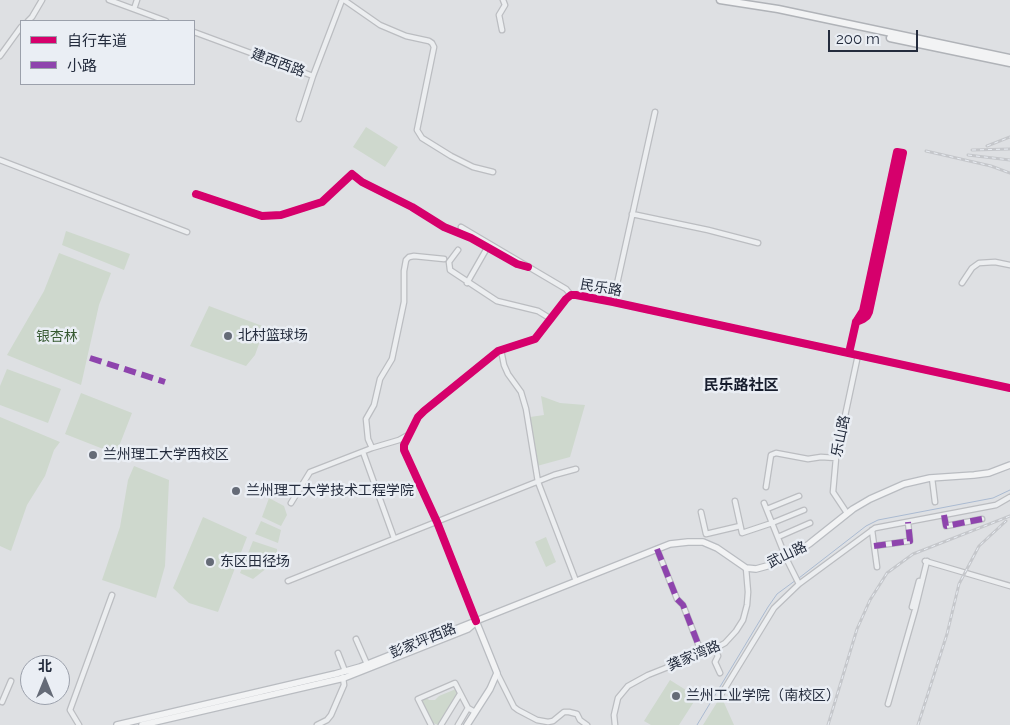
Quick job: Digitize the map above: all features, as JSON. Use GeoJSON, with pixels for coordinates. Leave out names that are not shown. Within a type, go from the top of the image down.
{"type":"FeatureCollection","features":[{"type":"Feature","properties":{"kind":"highway"},"geometry":{"type":"LineString","coordinates":[[720,0],[1010,58]]}},
{"type":"Feature","properties":{"kind":"highway"},"geometry":{"type":"LineString","coordinates":[[755,6],[778,13],[1010,63]]}},
{"type":"Feature","properties":{"kind":"main road","name":"武山路"},"geometry":{"type":"LineString","coordinates":[[746,568],[761,567],[786,558],[810,544],[847,513],[870,499],[904,484],[932,478],[974,476],[989,473],[1010,465]]}},
{"type":"Feature","properties":{"kind":"main road"},"geometry":{"type":"LineString","coordinates":[[467,725],[497,673],[476,621],[679,542],[703,542],[717,548],[746,568]]}},
{"type":"Feature","properties":{"kind":"main road","name":"彭家坪西路"},"geometry":{"type":"LineString","coordinates":[[117,725],[343,674],[476,621]]}},
{"type":"Feature","properties":{"kind":"main road","name":"彭家坪西路"},"geometry":{"type":"LineString","coordinates":[[142,725],[343,674],[468,629],[476,621]]}},
{"type":"Feature","properties":{"kind":"street"},"geometry":{"type":"LineString","coordinates":[[29,20],[42,0]]}},
{"type":"Feature","properties":{"kind":"street"},"geometry":{"type":"LineString","coordinates":[[109,0],[163,20]]}},
{"type":"Feature","properties":{"kind":"street"},"geometry":{"type":"LineString","coordinates":[[134,9],[137,0]]}},
{"type":"Feature","properties":{"kind":"street"},"geometry":{"type":"LineString","coordinates":[[343,0],[380,25],[406,36],[432,42],[434,47],[417,130],[422,138],[451,156],[472,167],[493,172]]}},
{"type":"Feature","properties":{"kind":"street","name":"建西西路"},"geometry":{"type":"LineString","coordinates":[[195,32],[314,76],[343,0]]}},
{"type":"Feature","properties":{"kind":"street"},"geometry":{"type":"LineString","coordinates":[[502,30],[499,15],[505,5],[503,0]]}},
{"type":"Feature","properties":{"kind":"street"},"geometry":{"type":"LineString","coordinates":[[0,56],[20,28]]}},
{"type":"Feature","properties":{"kind":"street"},"geometry":{"type":"LineString","coordinates":[[299,119],[314,76]]}},
{"type":"Feature","properties":{"kind":"street"},"geometry":{"type":"LineString","coordinates":[[613,302],[655,112]]}},
{"type":"Feature","properties":{"kind":"street"},"geometry":{"type":"LineString","coordinates":[[849,353],[856,322],[867,316],[869,312],[884,225],[900,153]]}},
{"type":"Feature","properties":{"kind":"street"},"geometry":{"type":"LineString","coordinates":[[0,160],[187,232]]}},
{"type":"Feature","properties":{"kind":"street"},"geometry":{"type":"LineString","coordinates":[[196,194],[262,216],[281,216],[322,202],[352,174],[362,182],[412,207],[444,227],[471,238],[518,264],[528,267]]}},
{"type":"Feature","properties":{"kind":"street"},"geometry":{"type":"LineString","coordinates":[[632,214],[758,242]]}},
{"type":"Feature","properties":{"kind":"street"},"geometry":{"type":"LineString","coordinates":[[461,227],[566,289],[571,295]]}},
{"type":"Feature","properties":{"kind":"street"},"geometry":{"type":"LineString","coordinates":[[468,282],[487,248]]}},
{"type":"Feature","properties":{"kind":"street"},"geometry":{"type":"LineString","coordinates":[[458,250],[449,262],[450,270],[497,301],[538,311],[551,318]]}},
{"type":"Feature","properties":{"kind":"street"},"geometry":{"type":"LineString","coordinates":[[372,448],[368,439],[366,419],[374,405],[380,379],[392,359],[404,302],[406,260],[414,256],[444,260]]}},
{"type":"Feature","properties":{"kind":"street"},"geometry":{"type":"LineString","coordinates":[[962,283],[972,268],[979,263],[995,262],[1010,265]]}},
{"type":"Feature","properties":{"kind":"street","name":"民乐路"},"geometry":{"type":"LineString","coordinates":[[476,621],[437,522],[404,450],[404,444],[418,417],[424,411],[502,350],[535,339],[571,295],[613,302],[1010,388]]}},
{"type":"Feature","properties":{"kind":"street"},"geometry":{"type":"LineString","coordinates":[[502,350],[506,370],[521,392],[526,410],[538,482],[576,581]]}},
{"type":"Feature","properties":{"kind":"street","name":"乐山路"},"geometry":{"type":"LineString","coordinates":[[847,513],[833,492],[836,458],[858,355]]}},
{"type":"Feature","properties":{"kind":"street"},"geometry":{"type":"LineString","coordinates":[[291,503],[310,472],[409,435]]}},
{"type":"Feature","properties":{"kind":"street"},"geometry":{"type":"LineString","coordinates":[[363,452],[394,538]]}},
{"type":"Feature","properties":{"kind":"street"},"geometry":{"type":"LineString","coordinates":[[766,487],[771,455],[776,453],[808,459],[821,457],[836,458]]}},
{"type":"Feature","properties":{"kind":"street"},"geometry":{"type":"LineString","coordinates":[[288,581],[554,475],[576,469]]}},
{"type":"Feature","properties":{"kind":"street"},"geometry":{"type":"LineString","coordinates":[[932,478],[936,502]]}},
{"type":"Feature","properties":{"kind":"street"},"geometry":{"type":"LineString","coordinates":[[767,509],[799,496]]}},
{"type":"Feature","properties":{"kind":"street"},"geometry":{"type":"LineString","coordinates":[[722,693],[774,608],[798,583],[872,530],[996,506],[1010,497]]}},
{"type":"Feature","properties":{"kind":"street"},"geometry":{"type":"LineString","coordinates":[[734,502],[742,533],[772,524],[804,510]]}},
{"type":"Feature","properties":{"kind":"street"},"geometry":{"type":"LineString","coordinates":[[764,503],[798,583]]}},
{"type":"Feature","properties":{"kind":"street"},"geometry":{"type":"LineString","coordinates":[[701,512],[706,534],[740,526]]}},
{"type":"Feature","properties":{"kind":"street"},"geometry":{"type":"LineString","coordinates":[[944,515],[946,526],[982,519]]}},
{"type":"Feature","properties":{"kind":"street"},"geometry":{"type":"LineString","coordinates":[[874,546],[910,541],[908,522]]}},
{"type":"Feature","properties":{"kind":"street"},"geometry":{"type":"LineString","coordinates":[[778,537],[810,523]]}},
{"type":"Feature","properties":{"kind":"street"},"geometry":{"type":"LineString","coordinates":[[872,530],[877,567]]}},
{"type":"Feature","properties":{"kind":"street"},"geometry":{"type":"LineString","coordinates":[[657,549],[677,599],[683,605],[702,654]]}},
{"type":"Feature","properties":{"kind":"street"},"geometry":{"type":"LineString","coordinates":[[912,607],[925,561],[927,562]]}},
{"type":"Feature","properties":{"kind":"street"},"geometry":{"type":"LineString","coordinates":[[927,562],[1010,586]]}},
{"type":"Feature","properties":{"kind":"street"},"geometry":{"type":"LineString","coordinates":[[888,704],[927,562]]}},
{"type":"Feature","properties":{"kind":"street","name":"龚家湾路"},"geometry":{"type":"LineString","coordinates":[[615,725],[615,708],[618,698],[628,686],[648,674],[715,649],[725,643],[736,631],[743,620],[747,604],[746,568]]}},
{"type":"Feature","properties":{"kind":"street"},"geometry":{"type":"LineString","coordinates":[[79,725],[70,710],[112,595]]}},
{"type":"Feature","properties":{"kind":"street"},"geometry":{"type":"LineString","coordinates":[[356,638],[367,664]]}},
{"type":"Feature","properties":{"kind":"street"},"geometry":{"type":"LineString","coordinates":[[715,649],[718,656],[715,662],[720,673]]}},
{"type":"Feature","properties":{"kind":"street"},"geometry":{"type":"LineString","coordinates":[[317,725],[324,724],[331,715],[344,685],[338,653]]}},
{"type":"Feature","properties":{"kind":"street"},"geometry":{"type":"LineString","coordinates":[[497,673],[514,707],[518,710],[537,720],[548,722],[553,721],[564,712],[568,712],[577,714],[580,720],[587,725]]}},
{"type":"Feature","properties":{"kind":"street"},"geometry":{"type":"LineString","coordinates":[[1,703],[11,681]]}},
{"type":"Feature","properties":{"kind":"street"},"geometry":{"type":"LineString","coordinates":[[431,725],[418,699],[455,683],[468,708],[475,712]]}},
{"type":"Feature","properties":{"kind":"street"},"geometry":{"type":"LineString","coordinates":[[441,725],[460,694]]}},
{"type":"Feature","properties":{"kind":"street"},"geometry":{"type":"LineString","coordinates":[[458,725],[468,708]]}},
{"type":"Feature","properties":{"kind":"green space"},"geometry":{"type":"Polygon","coordinates":[[[366,127],[398,147],[385,167],[353,147],[366,127]]]}},
{"type":"Feature","properties":{"kind":"green space"},"geometry":{"type":"Polygon","coordinates":[[[66,231],[130,254],[124,270],[62,245],[66,231]]]}},
{"type":"Feature","properties":{"kind":"green space","name":"银杏林"},"geometry":{"type":"Polygon","coordinates":[[[59,253],[111,273],[99,305],[81,385],[7,355],[44,291],[59,253]]]}},
{"type":"Feature","properties":{"kind":"green space","name":"北村篮球场"},"geometry":{"type":"Polygon","coordinates":[[[209,306],[265,327],[255,355],[246,366],[190,346],[209,306]]]}},
{"type":"Feature","properties":{"kind":"green space"},"geometry":{"type":"Polygon","coordinates":[[[7,369],[61,389],[48,423],[0,405],[0,386],[7,369]]]}},
{"type":"Feature","properties":{"kind":"green space"},"geometry":{"type":"Polygon","coordinates":[[[81,393],[132,413],[116,454],[65,434],[81,393]]]}},
{"type":"Feature","properties":{"kind":"green space"},"geometry":{"type":"Polygon","coordinates":[[[541,396],[560,403],[585,405],[570,457],[537,466],[530,417],[544,415],[541,396]]]}},
{"type":"Feature","properties":{"kind":"green space"},"geometry":{"type":"Polygon","coordinates":[[[0,417],[60,442],[54,450],[45,476],[27,505],[11,551],[0,546],[0,417]]]}},
{"type":"Feature","properties":{"kind":"green space"},"geometry":{"type":"Polygon","coordinates":[[[134,466],[169,480],[165,566],[156,598],[102,580],[120,527],[128,480],[134,466]]]}},
{"type":"Feature","properties":{"kind":"green space"},"geometry":{"type":"Polygon","coordinates":[[[269,498],[284,506],[287,515],[281,526],[262,517],[269,498]]]}},
{"type":"Feature","properties":{"kind":"green space","name":"东区田径场"},"geometry":{"type":"Polygon","coordinates":[[[203,517],[247,537],[218,612],[189,603],[173,588],[203,517]]]}},
{"type":"Feature","properties":{"kind":"green space"},"geometry":{"type":"Polygon","coordinates":[[[261,521],[281,530],[278,543],[255,534],[261,521]]]}},
{"type":"Feature","properties":{"kind":"green space"},"geometry":{"type":"Polygon","coordinates":[[[546,537],[556,562],[546,567],[535,542],[546,537]]]}},
{"type":"Feature","properties":{"kind":"green space"},"geometry":{"type":"Polygon","coordinates":[[[253,541],[277,549],[277,560],[253,579],[240,573],[253,541]]]}},
{"type":"Feature","properties":{"kind":"green space"},"geometry":{"type":"Polygon","coordinates":[[[670,680],[697,697],[679,725],[651,725],[644,721],[670,680]]]}},
{"type":"Feature","properties":{"kind":"green space"},"geometry":{"type":"Polygon","coordinates":[[[456,689],[458,693],[438,725],[431,722],[420,700],[426,697],[429,700],[435,700],[439,696],[456,689]]]}},
{"type":"Feature","properties":{"kind":"green space"},"geometry":{"type":"Polygon","coordinates":[[[721,696],[734,725],[703,725],[721,696]]]}},
{"type":"Feature","properties":{"kind":"waterway"},"geometry":{"type":"LineString","coordinates":[[799,578],[866,526],[878,520],[993,498],[1010,490]]}},
{"type":"Feature","properties":{"kind":"waterway"},"geometry":{"type":"LineString","coordinates":[[697,725],[768,607],[777,594],[796,580]]}},
{"type":"Feature","properties":{"kind":"railway"},"geometry":{"type":"LineString","coordinates":[[987,146],[1010,137]]}},
{"type":"Feature","properties":{"kind":"railway"},"geometry":{"type":"LineString","coordinates":[[972,150],[1010,149]]}},
{"type":"Feature","properties":{"kind":"railway"},"geometry":{"type":"LineString","coordinates":[[926,151],[991,166],[1010,173]]}},
{"type":"Feature","properties":{"kind":"railway"},"geometry":{"type":"LineString","coordinates":[[968,155],[1010,160]]}},
{"type":"Feature","properties":{"kind":"railway"},"geometry":{"type":"LineString","coordinates":[[828,725],[857,629],[870,600],[887,573],[913,554],[1010,516]]}},
{"type":"Feature","properties":{"kind":"railway"},"geometry":{"type":"LineString","coordinates":[[918,725],[947,634],[959,584],[979,546],[1006,521]]}},
{"type":"Feature","properties":{"kind":"marked path"},"geometry":{"type":"LineString","coordinates":[[90,358],[165,382]]}},
{"type":"Feature","properties":{"kind":"marked path"},"geometry":{"type":"LineString","coordinates":[[944,515],[946,526],[982,519]]}},
{"type":"Feature","properties":{"kind":"marked path"},"geometry":{"type":"LineString","coordinates":[[874,546],[910,541],[908,522]]}},
{"type":"Feature","properties":{"kind":"marked path"},"geometry":{"type":"LineString","coordinates":[[657,549],[677,599],[683,605],[702,654]]}},
{"type":"Feature","properties":{"kind":"cycle path"},"geometry":{"type":"LineString","coordinates":[[849,353],[856,322],[863,311],[897,152],[903,153],[869,312],[867,316],[856,322]]}},
{"type":"Feature","properties":{"kind":"cycle path"},"geometry":{"type":"LineString","coordinates":[[196,194],[262,216],[281,215],[322,202],[352,174],[362,182],[412,207],[444,227],[471,238],[517,264],[528,267]]}},
{"type":"Feature","properties":{"kind":"cycle path"},"geometry":{"type":"LineString","coordinates":[[476,621],[437,522],[404,450],[404,445],[418,417],[424,411],[498,351],[535,339],[571,295],[613,302],[1010,388]]}},
{"type":"Feature","properties":{"kind":"place","name":"北村篮球场"},"geometry":{"type":"Point","coordinates":[228,336]}},
{"type":"Feature","properties":{"kind":"place","name":"兰州理工大学西校区"},"geometry":{"type":"Point","coordinates":[93,455]}},
{"type":"Feature","properties":{"kind":"place","name":"兰州理工大学技术工程学院"},"geometry":{"type":"Point","coordinates":[236,491]}},
{"type":"Feature","properties":{"kind":"place","name":"东区田径场"},"geometry":{"type":"Point","coordinates":[210,562]}},
{"type":"Feature","properties":{"kind":"place","name":"兰州工业学院（南校区）"},"geometry":{"type":"Point","coordinates":[676,696]}},
{"type":"Feature","properties":{"kind":"district","name":"民乐路社区"},"geometry":{"type":"Point","coordinates":[741,385]}}]}
